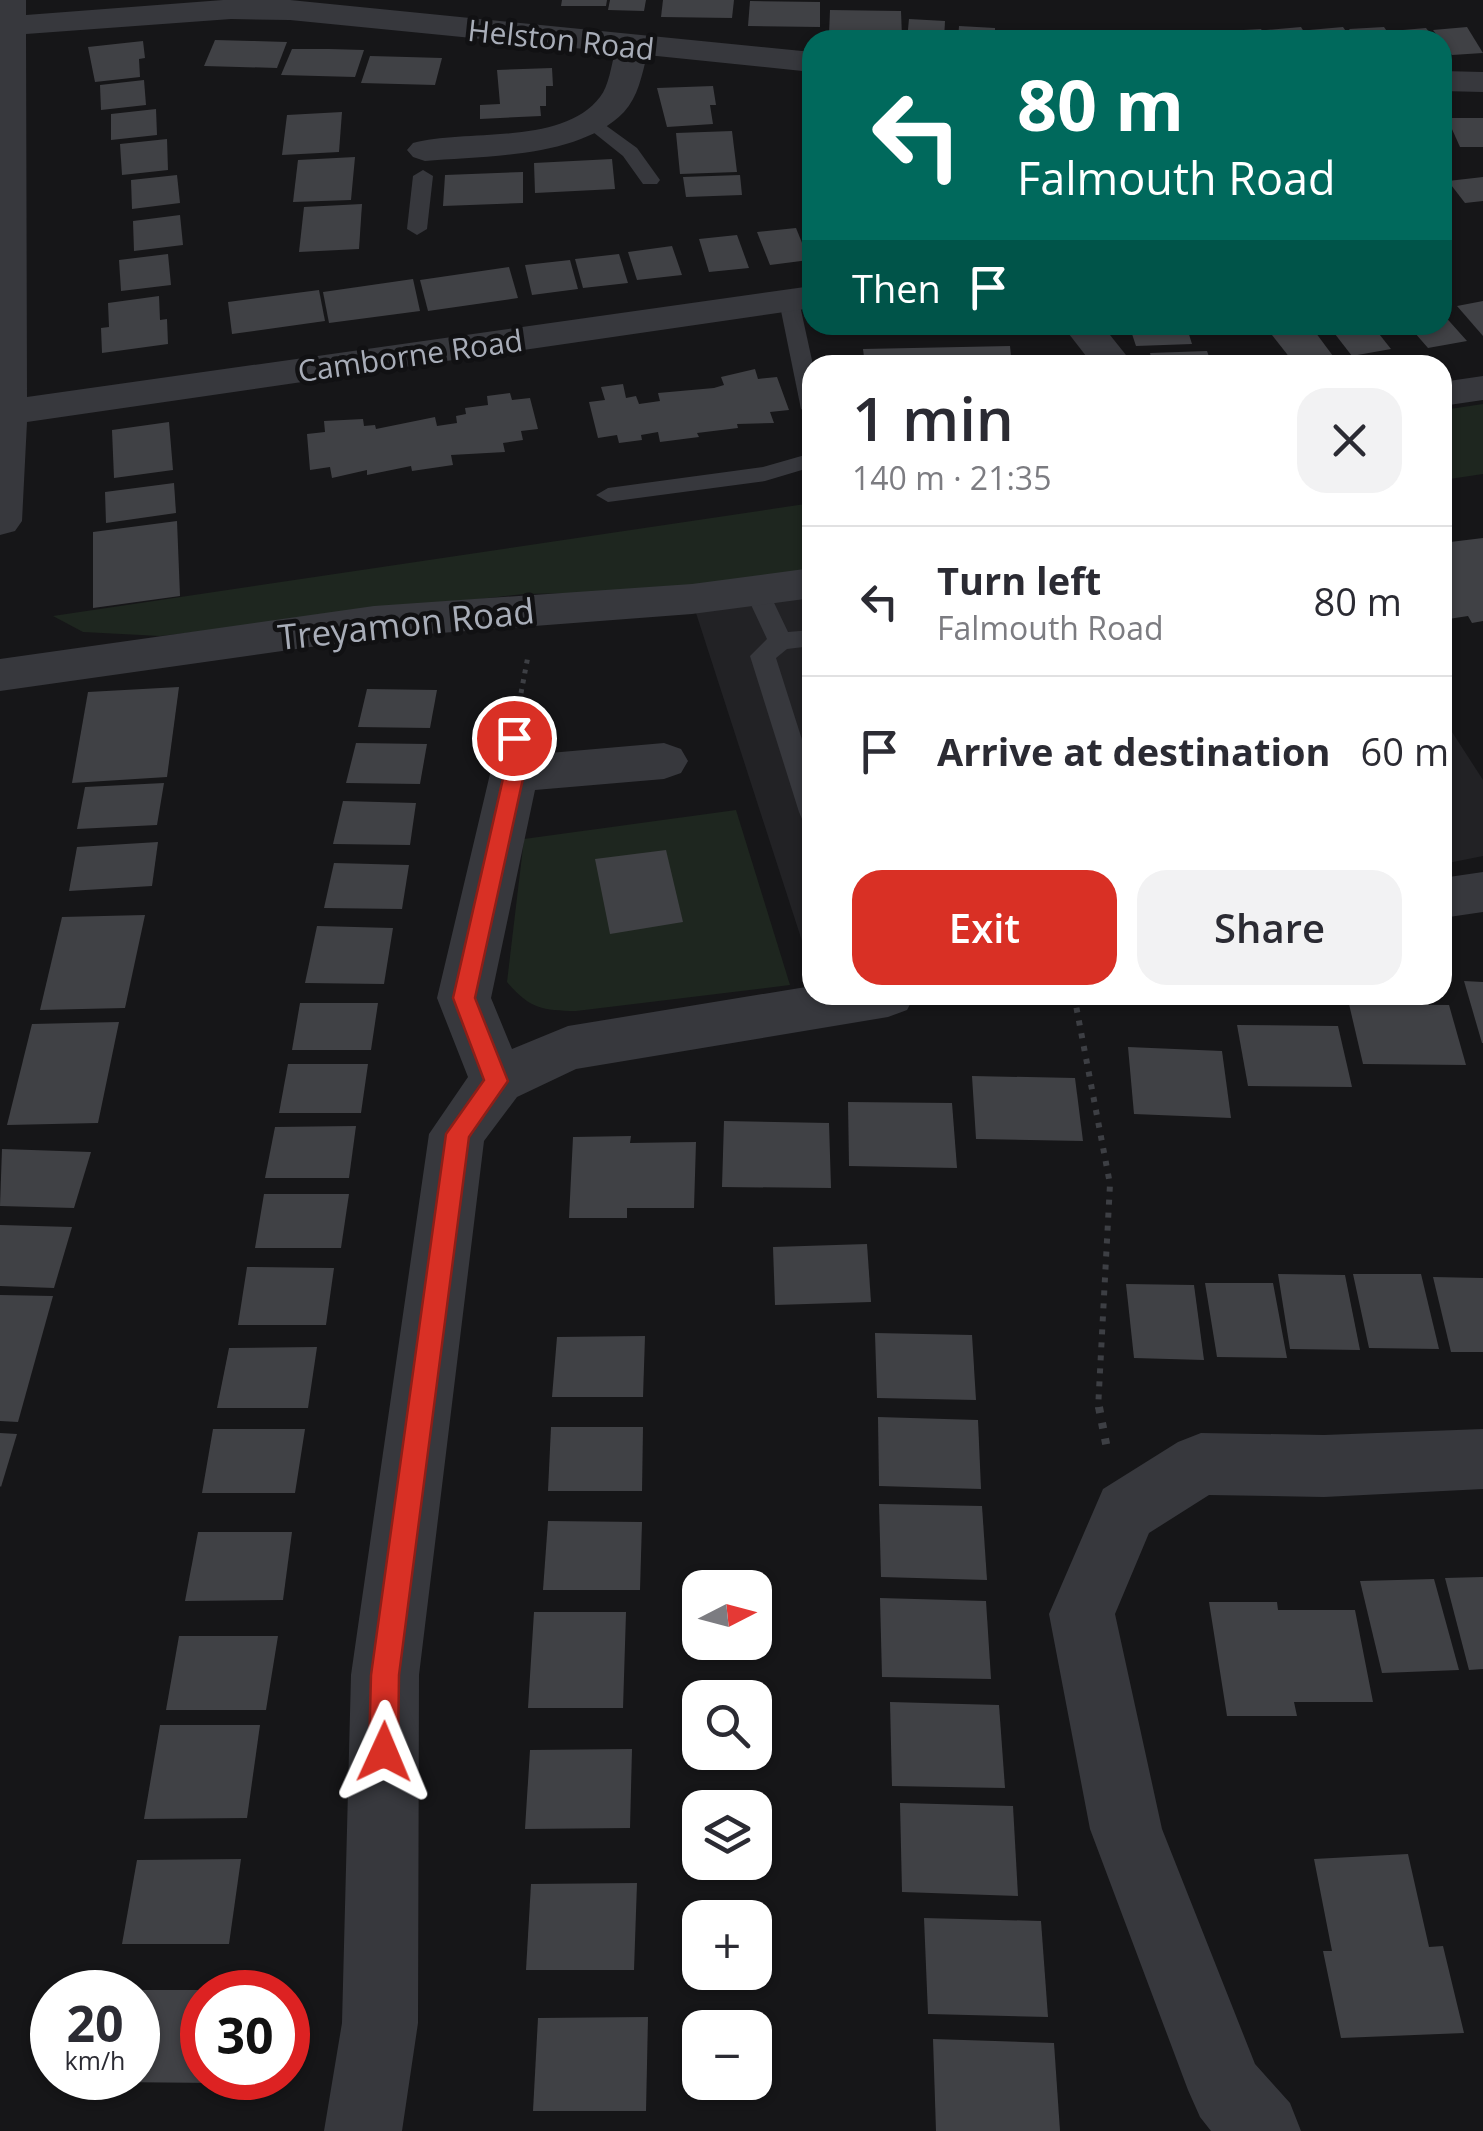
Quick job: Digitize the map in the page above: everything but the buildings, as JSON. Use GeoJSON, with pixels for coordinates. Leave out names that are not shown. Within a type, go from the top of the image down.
{"type":"FeatureCollection","features":[{"type":"Feature","properties":{"kind":"street","name":"Helston Road"},"geometry":{"type":"LineString","coordinates":[[10,13],[290,10],[802,61]]}},
{"type":"Feature","properties":{"kind":"street"},"geometry":{"type":"LineString","coordinates":[[0,521],[7,412],[4,232],[10,13]]}},
{"type":"Feature","properties":{"kind":"street"},"geometry":{"type":"LineString","coordinates":[[422,149],[527,140],[577,129],[614,103],[633,47]]}},
{"type":"Feature","properties":{"kind":"street"},"geometry":{"type":"LineString","coordinates":[[1452,82],[1483,82]]}},
{"type":"Feature","properties":{"kind":"street","name":"Camborne Road"},"geometry":{"type":"LineString","coordinates":[[7,412],[801,299]]}},
{"type":"Feature","properties":{"kind":"street"},"geometry":{"type":"LineString","coordinates":[[1089,335],[1106,355]]}},
{"type":"Feature","properties":{"kind":"street"},"geometry":{"type":"LineString","coordinates":[[1452,393],[1483,388]]}},
{"type":"Feature","properties":{"kind":"street","name":"Treyamon Road"},"geometry":{"type":"LineString","coordinates":[[0,675],[374,622],[802,585]]}},
{"type":"Feature","properties":{"kind":"street"},"geometry":{"type":"LineString","coordinates":[[496,1081],[464,998],[514,756],[664,761]]}},
{"type":"Feature","properties":{"kind":"street"},"geometry":{"type":"LineString","coordinates":[[1452,896],[1483,892]]}},
{"type":"Feature","properties":{"kind":"street"},"geometry":{"type":"LineString","coordinates":[[363,2131],[380,2023],[385,1675],[457,1134],[496,1081],[568,1048],[828,1005]]}},
{"type":"Feature","properties":{"kind":"street"},"geometry":{"type":"LineString","coordinates":[[1262,2131],[1227,2090],[1126,1829],[1082,1614],[1126,1511],[1201,1464],[1324,1466],[1483,1459]]}},
{"type":"Feature","properties":{"kind":"lane"},"geometry":{"type":"LineString","coordinates":[[590,120],[630,152],[650,180]]}},
{"type":"Feature","properties":{"kind":"lane"},"geometry":{"type":"LineString","coordinates":[[416,229],[422,149]]}},
{"type":"Feature","properties":{"kind":"lane"},"geometry":{"type":"LineString","coordinates":[[608,495],[765,474],[802,463]]}},
{"type":"Feature","properties":{"kind":"lane"},"geometry":{"type":"LineString","coordinates":[[757,592],[780,641]]}},
{"type":"Feature","properties":{"kind":"lane"},"geometry":{"type":"LineString","coordinates":[[802,639],[780,641],[763,656],[802,780]]}},
{"type":"Feature","properties":{"kind":"path"},"geometry":{"type":"LineString","coordinates":[[514,756],[536,608]]}},
{"type":"Feature","properties":{"kind":"path"},"geometry":{"type":"LineString","coordinates":[[1076,1005],[1110,1184],[1098,1419],[1126,1511]]}},
{"type":"Feature","properties":{"kind":"shaded area"},"geometry":{"type":"Polygon","coordinates":[[[1483,404],[1483,474],[1452,479],[1452,409],[1483,404]]]}},
{"type":"Feature","properties":{"kind":"shaded area"},"geometry":{"type":"Polygon","coordinates":[[[802,504],[802,574],[692,591],[524,594],[160,636],[83,632],[53,616],[802,504]]]}},
{"type":"Feature","properties":{"kind":"shaded area"},"geometry":{"type":"Polygon","coordinates":[[[802,596],[802,941],[696,613],[802,596]]]}},
{"type":"Feature","properties":{"kind":"shaded area"},"geometry":{"type":"Polygon","coordinates":[[[1452,732],[1483,780],[1483,856],[1452,862],[1452,732]]]}},
{"type":"Feature","properties":{"kind":"shaded area"},"geometry":{"type":"Polygon","coordinates":[[[736,810],[790,985],[576,1011],[537,1006],[507,982],[524,839],[736,810]]]}},
{"type":"Feature","properties":{"kind":"route"},"geometry":{"type":"LineString","coordinates":[[384,1752],[385,1675],[457,1134],[496,1081],[464,998],[514,774],[514,738]]}}]}
